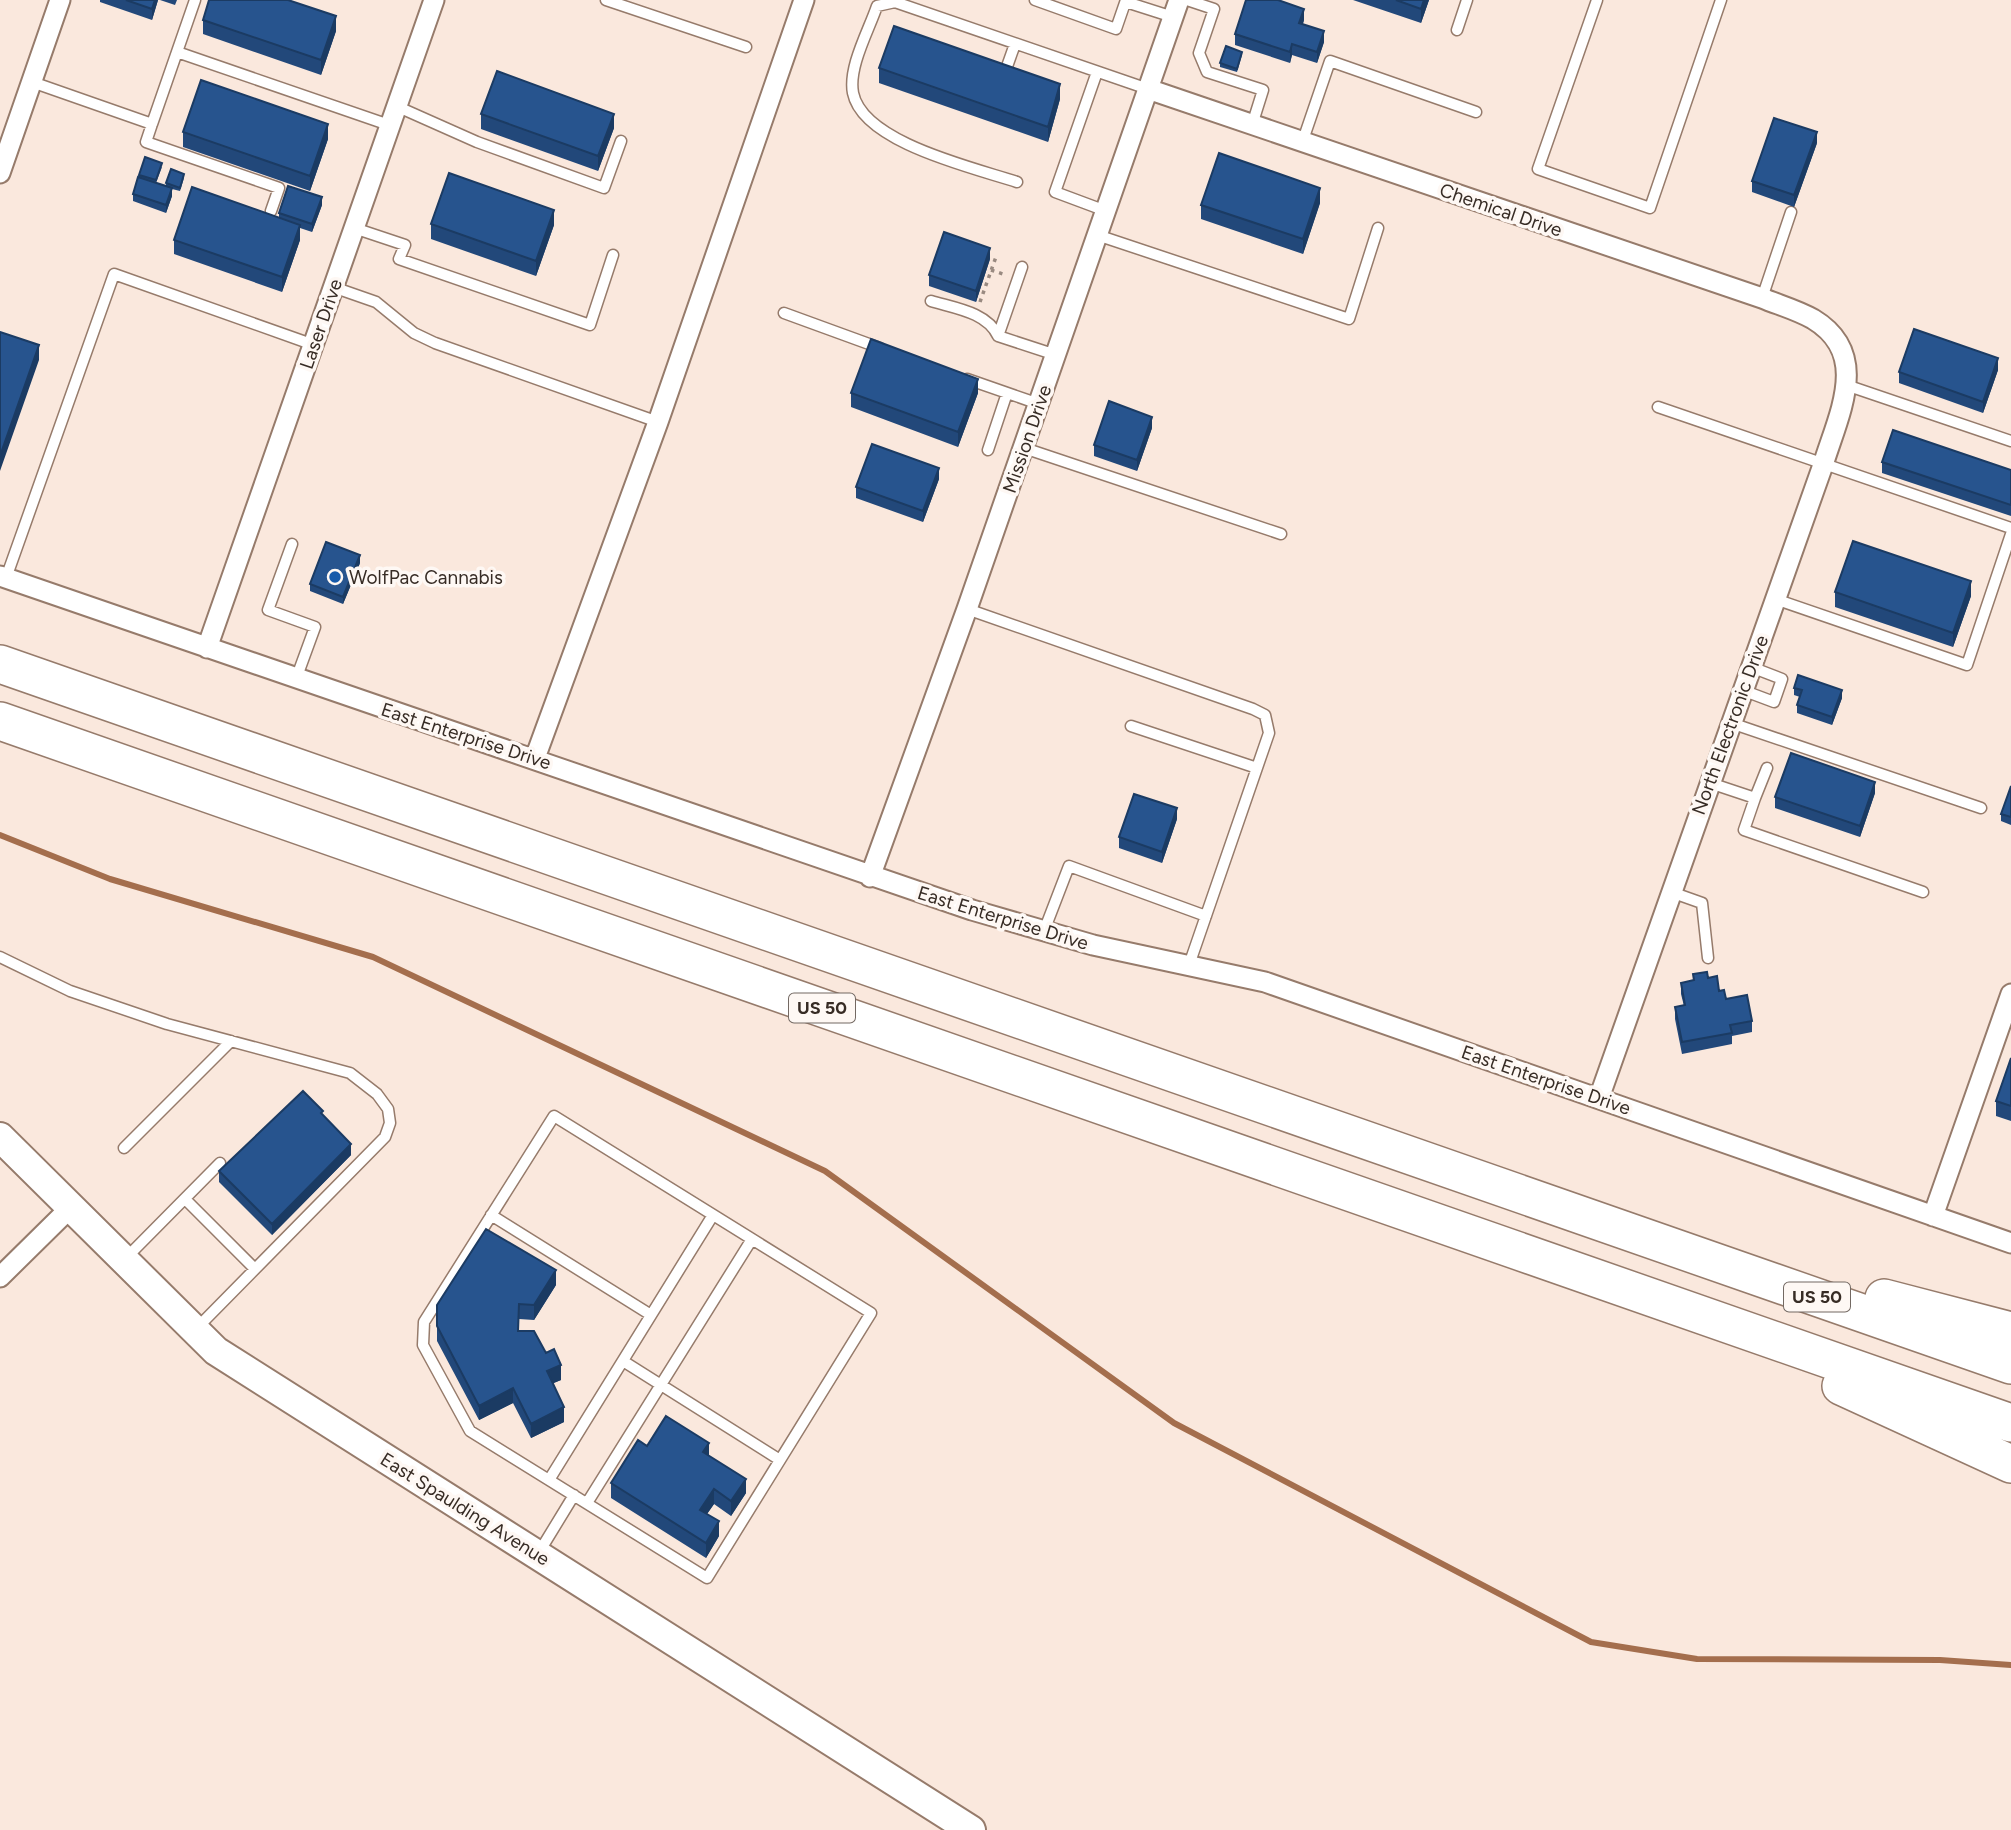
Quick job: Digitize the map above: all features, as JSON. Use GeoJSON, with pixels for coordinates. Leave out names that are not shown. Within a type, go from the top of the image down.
{"type":"FeatureCollection","features":[{"type":"Feature","properties":{"kind":"highway","name":"US 50"},"geometry":{"type":"LineString","coordinates":[[0,664],[2011,1365]]}},
{"type":"Feature","properties":{"kind":"highway","name":"US 50"},"geometry":{"type":"LineString","coordinates":[[0,721],[2011,1423]]}},
{"type":"Feature","properties":{"kind":"highway"},"geometry":{"type":"LineString","coordinates":[[1622,1229],[2011,1331]]}},
{"type":"Feature","properties":{"kind":"highway"},"geometry":{"type":"LineString","coordinates":[[1643,1295],[2011,1464]]}},
{"type":"Feature","properties":{"kind":"street"},"geometry":{"type":"LineString","coordinates":[[0,173],[60,0]]}},
{"type":"Feature","properties":{"kind":"street","name":"Laser Drive"},"geometry":{"type":"LineString","coordinates":[[207,648],[434,0]]}},
{"type":"Feature","properties":{"kind":"street"},"geometry":{"type":"LineString","coordinates":[[535,758],[658,422],[804,0]]}},
{"type":"Feature","properties":{"kind":"street","name":"Mission Drive"},"geometry":{"type":"LineString","coordinates":[[870,877],[1024,448],[1176,9]]}},
{"type":"Feature","properties":{"kind":"street","name":"Chemical Drive"},"geometry":{"type":"LineString","coordinates":[[1148,89],[1302,144],[1762,298],[1810,317],[1824,326],[1843,348]]}},
{"type":"Feature","properties":{"kind":"street","name":"North Electronic Drive"},"geometry":{"type":"LineString","coordinates":[[1599,1098],[1823,465],[1846,385],[1843,348]]}},
{"type":"Feature","properties":{"kind":"street","name":"East Enterprise Drive"},"geometry":{"type":"LineString","coordinates":[[3,577],[295,679],[535,758],[870,877],[1044,931],[1265,982],[2011,1243]]}},
{"type":"Feature","properties":{"kind":"street"},"geometry":{"type":"LineString","coordinates":[[1933,1216],[2011,995]]}},
{"type":"Feature","properties":{"kind":"street","name":"East Spaulding Avenue"},"geometry":{"type":"LineString","coordinates":[[0,1137],[69,1209],[216,1351],[971,1830]]}},
{"type":"Feature","properties":{"kind":"street"},"geometry":{"type":"LineString","coordinates":[[0,1277],[69,1209]]}},
{"type":"Feature","properties":{"kind":"lane"},"geometry":{"type":"LineString","coordinates":[[195,0],[146,142],[279,188],[271,211]]}},
{"type":"Feature","properties":{"kind":"lane"},"geometry":{"type":"LineString","coordinates":[[606,0],[746,47]]}},
{"type":"Feature","properties":{"kind":"lane"},"geometry":{"type":"LineString","coordinates":[[1035,0],[1116,29],[1126,1],[1176,9]]}},
{"type":"Feature","properties":{"kind":"lane"},"geometry":{"type":"LineString","coordinates":[[1187,0],[1214,9],[1199,53],[1208,72],[1263,90],[1252,126]]}},
{"type":"Feature","properties":{"kind":"lane"},"geometry":{"type":"LineString","coordinates":[[1457,30],[1467,0]]}},
{"type":"Feature","properties":{"kind":"lane"},"geometry":{"type":"LineString","coordinates":[[1597,0],[1538,169],[1650,208],[1721,0]]}},
{"type":"Feature","properties":{"kind":"lane"},"geometry":{"type":"LineString","coordinates":[[1017,182],[908,145],[881,130],[860,107],[853,93],[854,73],[877,6],[887,2],[1148,89]]}},
{"type":"Feature","properties":{"kind":"lane"},"geometry":{"type":"LineString","coordinates":[[1003,79],[1015,44]]}},
{"type":"Feature","properties":{"kind":"lane"},"geometry":{"type":"LineString","coordinates":[[177,52],[389,125]]}},
{"type":"Feature","properties":{"kind":"lane"},"geometry":{"type":"LineString","coordinates":[[1302,144],[1330,61],[1476,112]]}},
{"type":"Feature","properties":{"kind":"lane"},"geometry":{"type":"LineString","coordinates":[[1097,72],[1055,192],[1106,211]]}},
{"type":"Feature","properties":{"kind":"lane"},"geometry":{"type":"LineString","coordinates":[[32,82],[152,124]]}},
{"type":"Feature","properties":{"kind":"lane"},"geometry":{"type":"LineString","coordinates":[[396,106],[477,142],[604,188],[621,141]]}},
{"type":"Feature","properties":{"kind":"lane"},"geometry":{"type":"LineString","coordinates":[[1762,298],[1791,212]]}},
{"type":"Feature","properties":{"kind":"lane"},"geometry":{"type":"LineString","coordinates":[[354,228],[405,245],[399,260],[590,325],[613,255]]}},
{"type":"Feature","properties":{"kind":"lane"},"geometry":{"type":"LineString","coordinates":[[1097,235],[1349,319],[1378,228]]}},
{"type":"Feature","properties":{"kind":"lane"},"geometry":{"type":"LineString","coordinates":[[998,336],[1022,267]]}},
{"type":"Feature","properties":{"kind":"lane"},"geometry":{"type":"LineString","coordinates":[[3,577],[114,274],[314,345]]}},
{"type":"Feature","properties":{"kind":"lane"},"geometry":{"type":"LineString","coordinates":[[334,287],[376,302],[414,334],[435,343],[658,422]]}},
{"type":"Feature","properties":{"kind":"lane"},"geometry":{"type":"LineString","coordinates":[[931,301],[976,315],[987,321],[998,336],[1056,355]]}},
{"type":"Feature","properties":{"kind":"lane"},"geometry":{"type":"LineString","coordinates":[[784,313],[896,354]]}},
{"type":"Feature","properties":{"kind":"lane"},"geometry":{"type":"LineString","coordinates":[[958,376],[1039,404]]}},
{"type":"Feature","properties":{"kind":"lane"},"geometry":{"type":"LineString","coordinates":[[1846,385],[2011,441]]}},
{"type":"Feature","properties":{"kind":"lane"},"geometry":{"type":"LineString","coordinates":[[988,450],[1007,393]]}},
{"type":"Feature","properties":{"kind":"lane"},"geometry":{"type":"LineString","coordinates":[[1658,407],[2011,527]]}},
{"type":"Feature","properties":{"kind":"lane"},"geometry":{"type":"LineString","coordinates":[[1024,448],[1281,534]]}},
{"type":"Feature","properties":{"kind":"lane"},"geometry":{"type":"LineString","coordinates":[[1775,599],[1967,665],[2011,534]]}},
{"type":"Feature","properties":{"kind":"lane"},"geometry":{"type":"LineString","coordinates":[[292,544],[268,610],[315,627],[295,679]]}},
{"type":"Feature","properties":{"kind":"lane"},"geometry":{"type":"LineString","coordinates":[[967,609],[1265,715],[1269,723],[1269,733],[1189,965]]}},
{"type":"Feature","properties":{"kind":"lane"},"geometry":{"type":"LineString","coordinates":[[1742,690],[1774,702],[1782,679],[1751,667]]}},
{"type":"Feature","properties":{"kind":"lane"},"geometry":{"type":"LineString","coordinates":[[1731,723],[1981,808]]}},
{"type":"Feature","properties":{"kind":"lane"},"geometry":{"type":"LineString","coordinates":[[1131,726],[1256,768]]}},
{"type":"Feature","properties":{"kind":"lane"},"geometry":{"type":"LineString","coordinates":[[1766,768],[1744,830],[1923,892]]}},
{"type":"Feature","properties":{"kind":"lane"},"geometry":{"type":"LineString","coordinates":[[1710,783],[1755,798]]}},
{"type":"Feature","properties":{"kind":"lane"},"geometry":{"type":"LineString","coordinates":[[1044,931],[1069,866],[1206,916]]}},
{"type":"Feature","properties":{"kind":"lane"},"geometry":{"type":"LineString","coordinates":[[1670,892],[1702,903],[1708,958]]}},
{"type":"Feature","properties":{"kind":"lane"},"geometry":{"type":"LineString","coordinates":[[0,957],[70,991],[167,1024],[350,1073],[377,1094],[388,1109],[390,1123],[385,1137],[194,1331]]}},
{"type":"Feature","properties":{"kind":"lane"},"geometry":{"type":"LineString","coordinates":[[124,1148],[231,1041]]}},
{"type":"Feature","properties":{"kind":"lane"},"geometry":{"type":"LineString","coordinates":[[554,1116],[713,1215],[871,1313],[707,1578],[471,1431],[424,1345],[425,1322],[554,1116]]}},
{"type":"Feature","properties":{"kind":"lane"},"geometry":{"type":"LineString","coordinates":[[123,1261],[220,1163]]}},
{"type":"Feature","properties":{"kind":"lane"},"geometry":{"type":"LineString","coordinates":[[185,1199],[255,1269]]}},
{"type":"Feature","properties":{"kind":"lane"},"geometry":{"type":"LineString","coordinates":[[491,1215],[651,1315]]}},
{"type":"Feature","properties":{"kind":"lane"},"geometry":{"type":"LineString","coordinates":[[550,1480],[713,1215]]}},
{"type":"Feature","properties":{"kind":"lane"},"geometry":{"type":"LineString","coordinates":[[587,1503],[752,1239]]}},
{"type":"Feature","properties":{"kind":"lane"},"geometry":{"type":"LineString","coordinates":[[623,1361],[780,1460]]}},
{"type":"Feature","properties":{"kind":"lane"},"geometry":{"type":"LineString","coordinates":[[537,1555],[574,1495]]}},
{"type":"Feature","properties":{"kind":"path"},"geometry":{"type":"LineString","coordinates":[[976,315],[985,281],[997,254]]}},
{"type":"Feature","properties":{"kind":"building"},"geometry":{"type":"Polygon","coordinates":[[[126,0],[155,0],[152,9],[126,0]]]}},
{"type":"Feature","properties":{"kind":"building"},"geometry":{"type":"Polygon","coordinates":[[[209,0],[288,0],[336,16],[321,60],[203,20],[209,0]]]}},
{"type":"Feature","properties":{"kind":"building"},"geometry":{"type":"Polygon","coordinates":[[[1246,0],[1278,0],[1304,9],[1299,23],[1324,31],[1317,52],[1292,44],[1290,52],[1235,34],[1246,0]]]}},
{"type":"Feature","properties":{"kind":"building"},"geometry":{"type":"Polygon","coordinates":[[[1396,0],[1424,0],[1421,9],[1396,0]]]}},
{"type":"Feature","properties":{"kind":"building"},"geometry":{"type":"Polygon","coordinates":[[[894,26],[1060,84],[1048,127],[879,68],[894,26]]]}},
{"type":"Feature","properties":{"kind":"building"},"geometry":{"type":"Polygon","coordinates":[[[1226,46],[1242,52],[1237,69],[1220,63],[1226,46]]]}},
{"type":"Feature","properties":{"kind":"building"},"geometry":{"type":"Polygon","coordinates":[[[497,71],[614,114],[598,156],[481,114],[497,71]]]}},
{"type":"Feature","properties":{"kind":"building"},"geometry":{"type":"Polygon","coordinates":[[[201,80],[328,124],[310,176],[183,132],[201,80]]]}},
{"type":"Feature","properties":{"kind":"building"},"geometry":{"type":"Polygon","coordinates":[[[1774,118],[1817,132],[1794,195],[1752,181],[1774,118]]]}},
{"type":"Feature","properties":{"kind":"building"},"geometry":{"type":"Polygon","coordinates":[[[1219,153],[1320,188],[1303,239],[1201,205],[1219,153]]]}},
{"type":"Feature","properties":{"kind":"building"},"geometry":{"type":"Polygon","coordinates":[[[145,157],[162,163],[156,180],[139,175],[145,157]]]}},
{"type":"Feature","properties":{"kind":"building"},"geometry":{"type":"Polygon","coordinates":[[[171,169],[184,174],[180,188],[166,183],[171,169]]]}},
{"type":"Feature","properties":{"kind":"building"},"geometry":{"type":"Polygon","coordinates":[[[449,173],[554,210],[536,261],[431,224],[449,173]]]}},
{"type":"Feature","properties":{"kind":"building"},"geometry":{"type":"Polygon","coordinates":[[[138,177],[172,188],[166,205],[133,194],[138,177]]]}},
{"type":"Feature","properties":{"kind":"building"},"geometry":{"type":"Polygon","coordinates":[[[288,186],[322,197],[312,224],[279,213],[288,186]]]}},
{"type":"Feature","properties":{"kind":"building"},"geometry":{"type":"Polygon","coordinates":[[[192,187],[300,225],[282,277],[174,240],[192,187]]]}},
{"type":"Feature","properties":{"kind":"building"},"geometry":{"type":"Polygon","coordinates":[[[944,232],[990,248],[976,291],[929,275],[944,232]]]}},
{"type":"Feature","properties":{"kind":"building"},"geometry":{"type":"Polygon","coordinates":[[[1914,329],[1998,358],[1983,402],[1899,372],[1914,329]]]}},
{"type":"Feature","properties":{"kind":"building"},"geometry":{"type":"Polygon","coordinates":[[[0,332],[39,345],[0,456],[0,332]]]}},
{"type":"Feature","properties":{"kind":"building"},"geometry":{"type":"Polygon","coordinates":[[[871,339],[978,379],[958,432],[851,393],[871,339]]]}},
{"type":"Feature","properties":{"kind":"building"},"geometry":{"type":"Polygon","coordinates":[[[1109,401],[1152,417],[1137,460],[1094,445],[1109,401]]]}},
{"type":"Feature","properties":{"kind":"building"},"geometry":{"type":"Polygon","coordinates":[[[1893,430],[2011,470],[2011,505],[1882,462],[1893,430]]]}},
{"type":"Feature","properties":{"kind":"building"},"geometry":{"type":"Polygon","coordinates":[[[872,444],[939,468],[923,511],[856,487],[872,444]]]}},
{"type":"Feature","properties":{"kind":"building"},"geometry":{"type":"Polygon","coordinates":[[[1853,541],[1971,581],[1953,633],[1835,592],[1853,541]]]}},
{"type":"Feature","properties":{"kind":"building","name":"WolfPac Cannabis"},"geometry":{"type":"Polygon","coordinates":[[[326,542],[360,555],[343,597],[310,584],[326,542]]]}},
{"type":"Feature","properties":{"kind":"building"},"geometry":{"type":"Polygon","coordinates":[[[1798,675],[1842,690],[1832,717],[1797,705],[1802,690],[1794,688],[1798,675]]]}},
{"type":"Feature","properties":{"kind":"building"},"geometry":{"type":"Polygon","coordinates":[[[1791,753],[1875,782],[1860,826],[1775,797],[1791,753]]]}},
{"type":"Feature","properties":{"kind":"building"},"geometry":{"type":"Polygon","coordinates":[[[2011,786],[2011,817],[2001,814],[2011,786]]]}},
{"type":"Feature","properties":{"kind":"building"},"geometry":{"type":"Polygon","coordinates":[[[1134,794],[1177,808],[1162,852],[1119,837],[1134,794]]]}},
{"type":"Feature","properties":{"kind":"building"},"geometry":{"type":"Polygon","coordinates":[[[1707,972],[1708,978],[1717,976],[1719,991],[1724,990],[1726,999],[1747,995],[1752,1021],[1730,1025],[1732,1033],[1682,1042],[1675,1007],[1685,1005],[1681,983],[1694,980],[1693,974],[1707,972]]]}},
{"type":"Feature","properties":{"kind":"building"},"geometry":{"type":"Polygon","coordinates":[[[2011,1058],[2011,1106],[1996,1101],[2011,1058]]]}},
{"type":"Feature","properties":{"kind":"building"},"geometry":{"type":"Polygon","coordinates":[[[303,1091],[351,1144],[272,1224],[219,1171],[303,1091]]]}},
{"type":"Feature","properties":{"kind":"building"},"geometry":{"type":"Polygon","coordinates":[[[486,1229],[556,1270],[534,1305],[519,1304],[518,1331],[534,1331],[546,1353],[554,1349],[561,1365],[547,1371],[564,1407],[531,1424],[513,1388],[479,1406],[437,1326],[437,1305],[486,1229]]]}},
{"type":"Feature","properties":{"kind":"building"},"geometry":{"type":"Polygon","coordinates":[[[666,1416],[709,1443],[703,1452],[746,1479],[731,1501],[714,1489],[700,1510],[719,1521],[706,1543],[611,1483],[638,1440],[647,1446],[666,1416]]]}},
{"type":"Feature","properties":{"kind":"waterway"},"geometry":{"type":"LineString","coordinates":[[0,835],[110,879],[373,957],[825,1171],[1174,1423],[1591,1642],[1697,1659],[1940,1660],[2011,1665]]}},
{"type":"Feature","properties":{"kind":"place","name":"WolfPac Cannabis"},"geometry":{"type":"Point","coordinates":[335,577]}}]}
